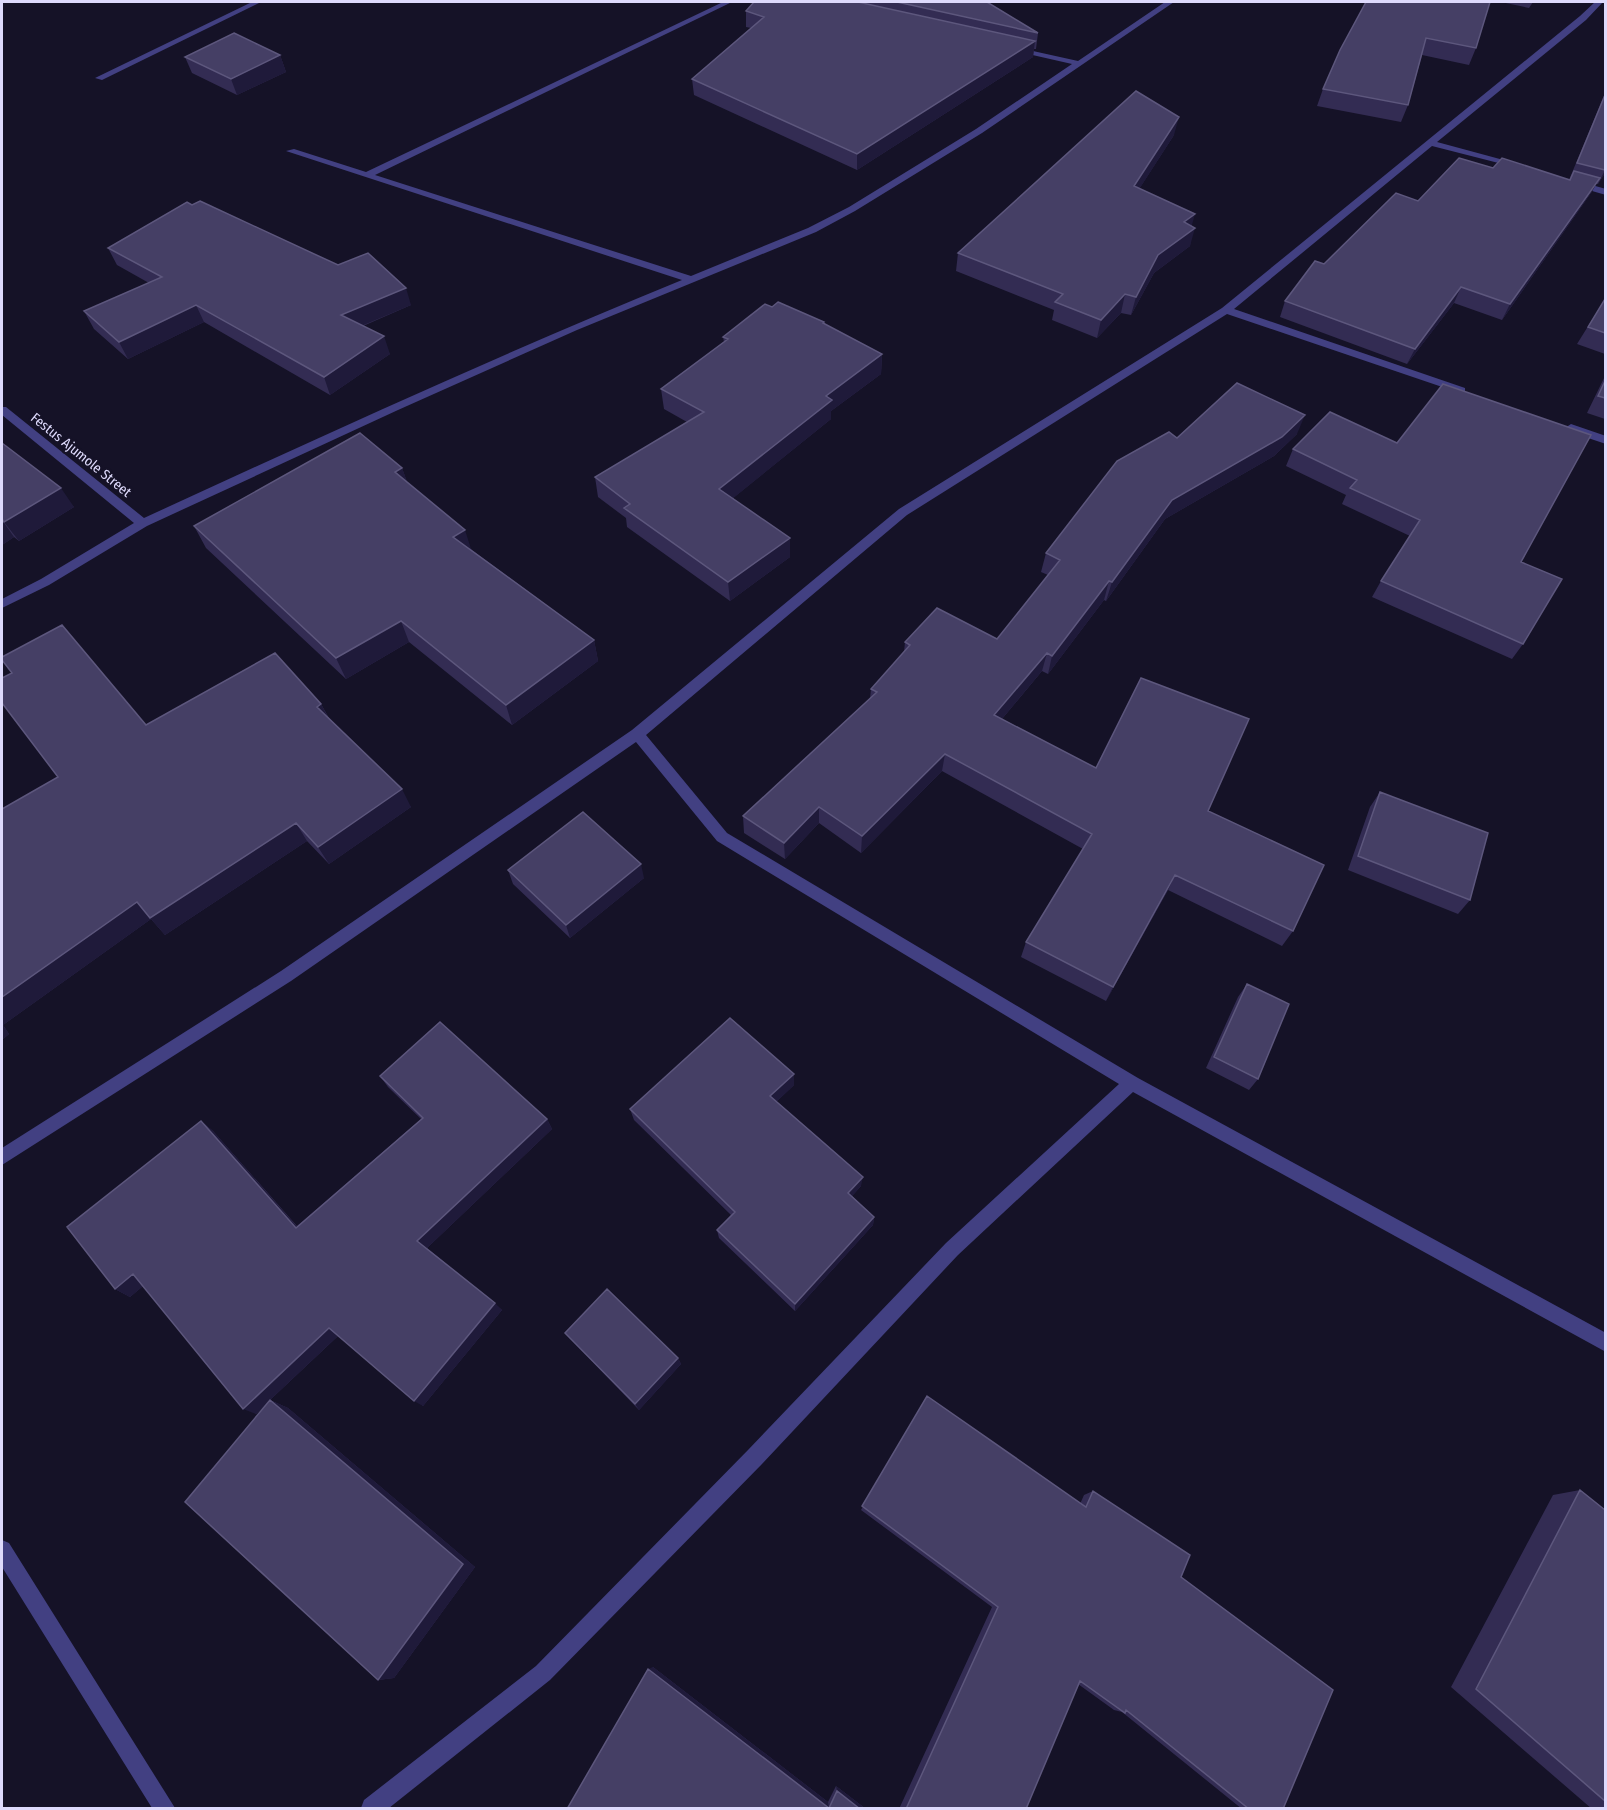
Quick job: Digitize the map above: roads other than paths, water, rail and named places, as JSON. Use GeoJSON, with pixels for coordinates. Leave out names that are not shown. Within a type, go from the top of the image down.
{"type":"FeatureCollection","features":[{"type":"Feature","properties":{"kind":"street"},"geometry":{"type":"LineString","coordinates":[[99,78],[257,2]]}},
{"type":"Feature","properties":{"kind":"street"},"geometry":{"type":"LineString","coordinates":[[367,175],[728,2]]}},
{"type":"Feature","properties":{"kind":"street"},"geometry":{"type":"LineString","coordinates":[[2,604],[45,582],[143,523],[394,406],[812,230],[852,209],[979,131],[1170,2]]}},
{"type":"Feature","properties":{"kind":"street"},"geometry":{"type":"LineString","coordinates":[[2,1156],[286,976],[637,734],[903,512],[1226,310],[1432,143],[1583,18],[1599,2]]}},
{"type":"Feature","properties":{"kind":"street"},"geometry":{"type":"LineString","coordinates":[[1008,47],[1077,63]]}},
{"type":"Feature","properties":{"kind":"street"},"geometry":{"type":"LineString","coordinates":[[1432,143],[1530,170]]}},
{"type":"Feature","properties":{"kind":"street"},"geometry":{"type":"LineString","coordinates":[[291,151],[691,279]]}},
{"type":"Feature","properties":{"kind":"street"},"geometry":{"type":"LineString","coordinates":[[1562,180],[1605,192]]}},
{"type":"Feature","properties":{"kind":"street"},"geometry":{"type":"LineString","coordinates":[[1226,310],[1472,394]]}},
{"type":"Feature","properties":{"kind":"street","name":"Festus Ajumole Street"},"geometry":{"type":"LineString","coordinates":[[2,410],[143,523]]}},
{"type":"Feature","properties":{"kind":"street"},"geometry":{"type":"LineString","coordinates":[[1561,425],[1605,440]]}},
{"type":"Feature","properties":{"kind":"street"},"geometry":{"type":"LineString","coordinates":[[637,734],[722,837],[1132,1083],[1605,1343]]}},
{"type":"Feature","properties":{"kind":"street"},"geometry":{"type":"LineString","coordinates":[[372,1809],[543,1673],[755,1457],[952,1249],[1132,1083]]}},
{"type":"Feature","properties":{"kind":"street"},"geometry":{"type":"LineString","coordinates":[[2,1550],[164,1809]]}}]}
